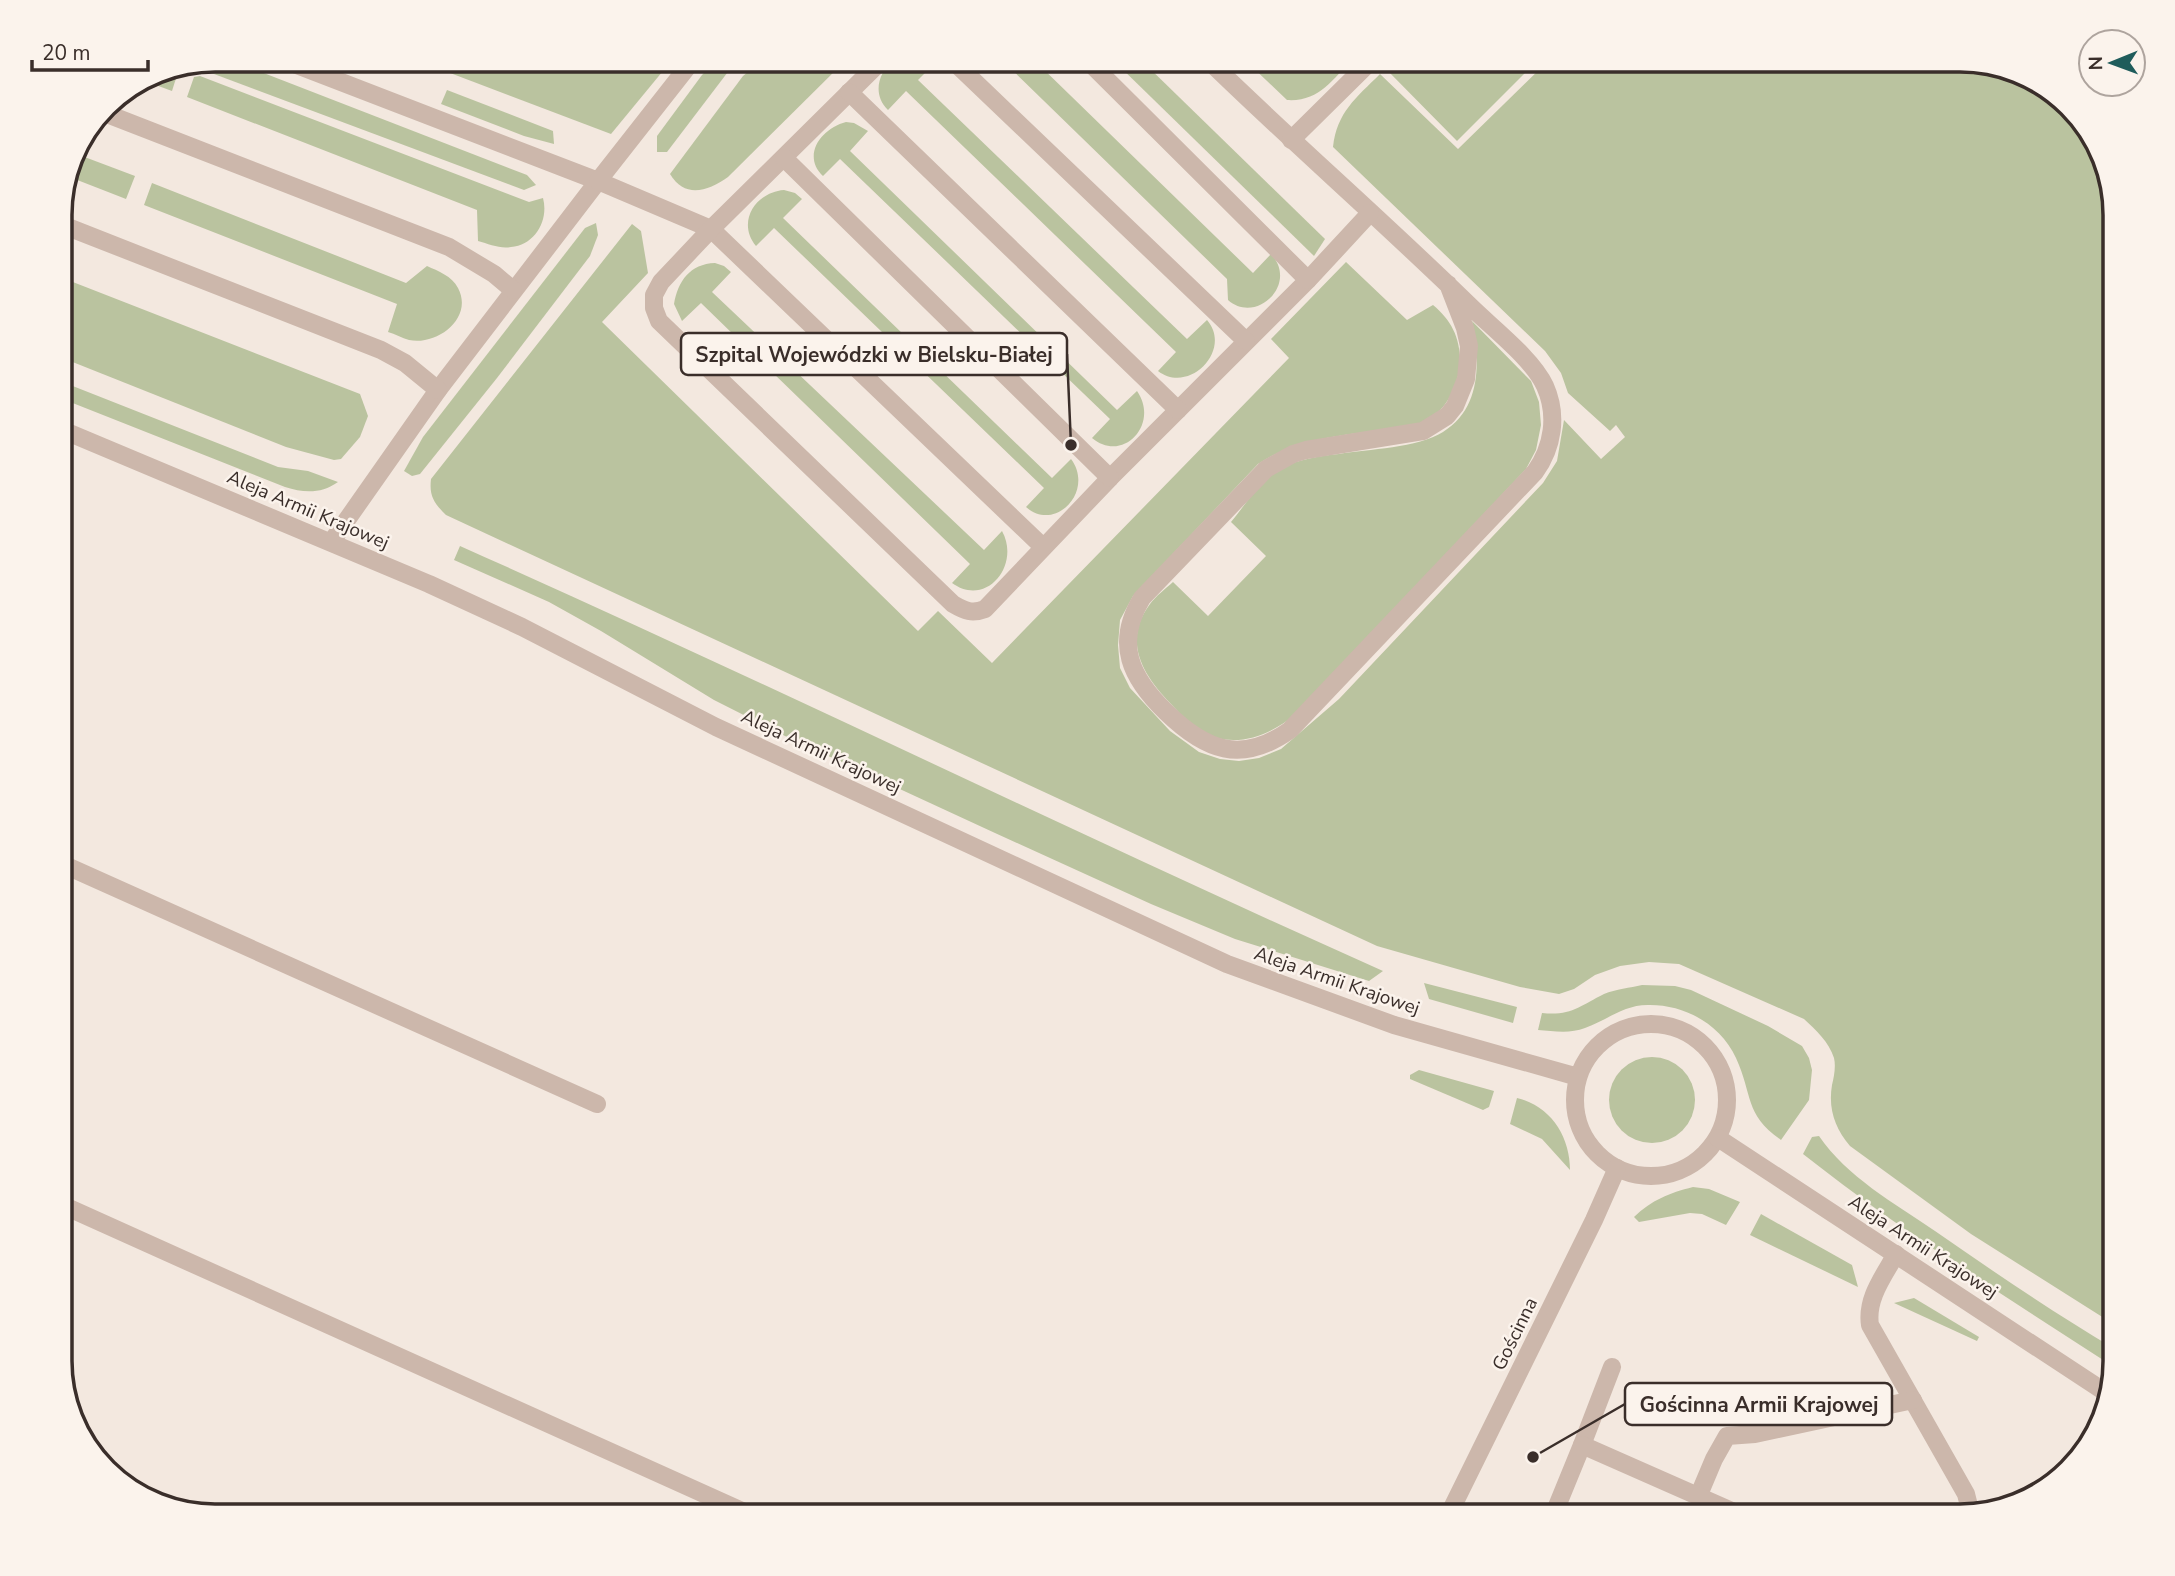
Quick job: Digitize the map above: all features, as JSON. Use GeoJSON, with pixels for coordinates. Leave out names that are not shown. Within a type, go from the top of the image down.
{"type":"FeatureCollection","features":[{"type":"Feature","properties":{"kind":"street"},"geometry":{"type":"LineString","coordinates":[[315,72],[598,181],[711,229],[1043,547]]}},
{"type":"Feature","properties":{"kind":"street"},"geometry":{"type":"LineString","coordinates":[[332,541],[438,390],[684,72]]}},
{"type":"Feature","properties":{"kind":"street"},"geometry":{"type":"LineString","coordinates":[[870,72],[661,282],[654,295],[654,308],[659,321],[943,595],[965,611],[975,613],[985,609],[1110,478],[1308,280],[1370,213]]}},
{"type":"Feature","properties":{"kind":"street"},"geometry":{"type":"LineString","coordinates":[[965,72],[1246,341]]}},
{"type":"Feature","properties":{"kind":"street"},"geometry":{"type":"LineString","coordinates":[[1099,72],[1308,280]]}},
{"type":"Feature","properties":{"kind":"street"},"geometry":{"type":"LineString","coordinates":[[1220,72],[1291,141],[1448,284],[1536,370],[1545,386],[1553,414],[1544,460],[1290,730],[1276,740],[1247,749],[1217,747],[1202,742],[1189,734],[1140,684],[1128,655],[1128,639],[1135,610],[1142,598],[1237,499],[1266,469],[1278,461],[1306,450],[1423,430],[1447,415],[1455,406],[1466,379],[1469,346],[1448,284]]}},
{"type":"Feature","properties":{"kind":"street"},"geometry":{"type":"LineString","coordinates":[[1291,141],[1360,72]]}},
{"type":"Feature","properties":{"kind":"street"},"geometry":{"type":"LineString","coordinates":[[849,92],[1178,410]]}},
{"type":"Feature","properties":{"kind":"street"},"geometry":{"type":"LineString","coordinates":[[112,116],[449,247],[483,267],[513,290]]}},
{"type":"Feature","properties":{"kind":"street"},"geometry":{"type":"LineString","coordinates":[[784,158],[1110,478]]}},
{"type":"Feature","properties":{"kind":"street"},"geometry":{"type":"LineString","coordinates":[[72,229],[381,350],[405,363],[438,390]]}},
{"type":"Feature","properties":{"kind":"street","name":"Aleja Armii Krajowej"},"geometry":{"type":"LineString","coordinates":[[72,434],[332,541],[522,627],[716,727],[1227,964],[1394,1025],[1578,1077]]}},
{"type":"Feature","properties":{"kind":"street"},"geometry":{"type":"LineString","coordinates":[[72,868],[597,1104]]}},
{"type":"Feature","properties":{"kind":"street"},"geometry":{"type":"LineString","coordinates":[[1648,1024],[1671,1026],[1692,1035],[1710,1051],[1722,1071],[1727,1093],[1726,1116],[1718,1138],[1691,1166],[1674,1173],[1654,1177],[1636,1175],[1618,1168],[1600,1156],[1586,1140],[1578,1120],[1575,1098],[1578,1077],[1589,1056],[1605,1039],[1625,1028],[1648,1024]]}},
{"type":"Feature","properties":{"kind":"street","name":"Aleja Armii Krajowej"},"geometry":{"type":"LineString","coordinates":[[1718,1138],[2100,1389]]}},
{"type":"Feature","properties":{"kind":"street","name":"Gościnna"},"geometry":{"type":"LineString","coordinates":[[1454,1504],[1618,1168]]}},
{"type":"Feature","properties":{"kind":"street"},"geometry":{"type":"LineString","coordinates":[[72,1209],[724,1504]]}},
{"type":"Feature","properties":{"kind":"street"},"geometry":{"type":"LineString","coordinates":[[1896,1254],[1870,1303],[1870,1325],[1966,1494],[1968,1504]]}},
{"type":"Feature","properties":{"kind":"street"},"geometry":{"type":"LineString","coordinates":[[1558,1504],[1612,1367]]}},
{"type":"Feature","properties":{"kind":"street"},"geometry":{"type":"LineString","coordinates":[[1698,1497],[1727,1436],[1755,1434],[1913,1400]]}},
{"type":"Feature","properties":{"kind":"street"},"geometry":{"type":"LineString","coordinates":[[1582,1445],[1714,1504]]}},
{"type":"Feature","properties":{"kind":"green space"},"geometry":{"type":"Polygon","coordinates":[[[209,72],[261,72],[527,175],[536,185],[524,190],[209,72]]]}},
{"type":"Feature","properties":{"kind":"green space"},"geometry":{"type":"Polygon","coordinates":[[[448,72],[662,72],[611,134],[448,72]]]}},
{"type":"Feature","properties":{"kind":"green space"},"geometry":{"type":"Polygon","coordinates":[[[705,72],[728,72],[667,152],[657,152],[657,136],[705,72]]]}},
{"type":"Feature","properties":{"kind":"green space"},"geometry":{"type":"Polygon","coordinates":[[[748,72],[834,72],[728,177],[705,189],[690,190],[683,187],[670,174],[748,72]]]}},
{"type":"Feature","properties":{"kind":"green space"},"geometry":{"type":"Polygon","coordinates":[[[884,72],[926,72],[918,80],[1187,339],[1207,320],[1214,332],[1215,344],[1204,366],[1182,377],[1170,377],[1158,371],[1176,352],[906,91],[888,110],[880,98],[884,72]]]}},
{"type":"Feature","properties":{"kind":"green space"},"geometry":{"type":"Polygon","coordinates":[[[1014,72],[1046,72],[1253,273],[1271,254],[1278,266],[1280,277],[1270,298],[1250,308],[1228,300],[1227,279],[1014,72]]]}},
{"type":"Feature","properties":{"kind":"green space"},"geometry":{"type":"Polygon","coordinates":[[[1125,72],[1153,72],[1325,239],[1314,256],[1125,72]]]}},
{"type":"Feature","properties":{"kind":"green space"},"geometry":{"type":"Polygon","coordinates":[[[1258,72],[1341,72],[1316,93],[1298,100],[1287,100],[1258,72]]]}},
{"type":"Feature","properties":{"kind":"green space"},"geometry":{"type":"Polygon","coordinates":[[[1389,72],[1526,72],[1457,141],[1389,72]]]}},
{"type":"Feature","properties":{"kind":"green space"},"geometry":{"type":"Polygon","coordinates":[[[1537,72],[1969,72],[2006,79],[2032,91],[2061,114],[2084,143],[2096,169],[2103,215],[2103,1317],[1971,1234],[1850,1146],[1840,1132],[1832,1110],[1835,1064],[1832,1052],[1804,1019],[1679,964],[1649,962],[1620,966],[1595,975],[1574,989],[1559,994],[1520,987],[1377,946],[446,515],[433,499],[431,479],[632,224],[641,231],[648,273],[602,322],[918,631],[938,611],[992,663],[1289,358],[1271,339],[1346,262],[1407,320],[1433,305],[1445,317],[1456,337],[1460,361],[1457,380],[1445,405],[1420,425],[1320,439],[1273,455],[1258,464],[1133,596],[1120,620],[1120,668],[1130,688],[1170,731],[1199,752],[1220,759],[1239,761],[1259,758],[1281,749],[1339,699],[1543,483],[1557,461],[1564,420],[1601,459],[1625,437],[1616,425],[1610,431],[1568,393],[1561,373],[1545,351],[1333,147],[1343,115],[1380,74],[1458,149],[1537,72]]]}},
{"type":"Feature","properties":{"kind":"green space"},"geometry":{"type":"Polygon","coordinates":[[[200,76],[529,202],[543,198],[542,223],[527,242],[520,245],[503,247],[478,241],[477,210],[187,97],[194,77],[200,76]]]}},
{"type":"Feature","properties":{"kind":"green space"},"geometry":{"type":"Polygon","coordinates":[[[176,78],[172,91],[156,85],[176,78]]]}},
{"type":"Feature","properties":{"kind":"green space"},"geometry":{"type":"Polygon","coordinates":[[[447,90],[553,131],[554,144],[524,136],[441,104],[447,90]]]}},
{"type":"Feature","properties":{"kind":"green space"},"geometry":{"type":"Polygon","coordinates":[[[846,122],[854,123],[868,131],[850,151],[1117,410],[1137,391],[1143,404],[1144,416],[1135,437],[1115,446],[1104,445],[1092,438],[1110,419],[840,159],[823,176],[814,160],[817,143],[829,130],[846,122]]]}},
{"type":"Feature","properties":{"kind":"green space"},"geometry":{"type":"Polygon","coordinates":[[[84,157],[135,176],[126,199],[77,180],[84,157]]]}},
{"type":"Feature","properties":{"kind":"green space"},"geometry":{"type":"Polygon","coordinates":[[[152,183],[406,283],[427,266],[452,280],[462,299],[461,310],[450,327],[431,339],[409,340],[388,332],[397,304],[144,205],[152,183]]]}},
{"type":"Feature","properties":{"kind":"green space"},"geometry":{"type":"Polygon","coordinates":[[[784,190],[795,193],[802,199],[783,218],[1052,478],[1071,459],[1077,471],[1078,484],[1068,505],[1049,515],[1037,514],[1026,507],[1044,488],[774,228],[756,246],[748,227],[752,210],[765,196],[784,190]]]}},
{"type":"Feature","properties":{"kind":"green space"},"geometry":{"type":"Polygon","coordinates":[[[596,223],[598,235],[590,256],[497,378],[420,474],[412,476],[404,471],[423,437],[585,228],[596,223]]]}},
{"type":"Feature","properties":{"kind":"green space"},"geometry":{"type":"Polygon","coordinates":[[[715,263],[731,272],[712,292],[984,550],[1002,531],[1007,544],[1007,557],[997,579],[977,590],[965,589],[952,583],[970,564],[701,303],[682,321],[674,304],[682,281],[692,270],[715,263]]]}},
{"type":"Feature","properties":{"kind":"green space"},"geometry":{"type":"Polygon","coordinates":[[[72,282],[360,394],[368,416],[360,437],[341,459],[334,460],[286,447],[72,362],[72,282]]]}},
{"type":"Feature","properties":{"kind":"green space"},"geometry":{"type":"Polygon","coordinates":[[[1472,321],[1531,381],[1539,402],[1541,425],[1536,450],[1526,469],[1296,714],[1261,735],[1236,740],[1210,736],[1193,726],[1160,692],[1139,657],[1138,631],[1150,604],[1173,582],[1208,616],[1266,556],[1231,522],[1261,485],[1282,468],[1317,457],[1420,441],[1443,432],[1456,422],[1465,410],[1475,382],[1477,367],[1472,321]]]}},
{"type":"Feature","properties":{"kind":"green space"},"geometry":{"type":"Polygon","coordinates":[[[72,386],[278,467],[308,471],[338,482],[325,489],[312,491],[285,487],[72,403],[72,386]]]}},
{"type":"Feature","properties":{"kind":"green space"},"geometry":{"type":"Polygon","coordinates":[[[460,546],[1383,971],[1369,981],[1235,939],[995,833],[785,736],[714,700],[549,602],[454,560],[460,546]]]}},
{"type":"Feature","properties":{"kind":"green space"},"geometry":{"type":"Polygon","coordinates":[[[1424,983],[1517,1007],[1513,1023],[1429,999],[1424,983]]]}},
{"type":"Feature","properties":{"kind":"green space"},"geometry":{"type":"Polygon","coordinates":[[[1642,985],[1675,986],[1691,990],[1768,1026],[1802,1046],[1812,1070],[1809,1100],[1781,1140],[1769,1131],[1755,1112],[1736,1058],[1729,1046],[1712,1027],[1689,1013],[1663,1006],[1641,1005],[1579,1030],[1538,1030],[1542,1013],[1561,1013],[1609,992],[1642,985]]]}},
{"type":"Feature","properties":{"kind":"green space"},"geometry":{"type":"Polygon","coordinates":[[[1652,1057],[1676,1064],[1688,1076],[1695,1100],[1688,1124],[1676,1136],[1652,1143],[1628,1136],[1616,1124],[1609,1100],[1616,1076],[1628,1064],[1652,1057]]]}},
{"type":"Feature","properties":{"kind":"green space"},"geometry":{"type":"Polygon","coordinates":[[[1419,1070],[1494,1091],[1489,1107],[1483,1110],[1410,1079],[1410,1075],[1419,1070]]]}},
{"type":"Feature","properties":{"kind":"green space"},"geometry":{"type":"Polygon","coordinates":[[[1517,1098],[1540,1108],[1556,1125],[1566,1146],[1570,1170],[1542,1139],[1510,1124],[1517,1098]]]}},
{"type":"Feature","properties":{"kind":"green space"},"geometry":{"type":"Polygon","coordinates":[[[1819,1136],[1843,1164],[1872,1188],[2024,1292],[2103,1342],[2103,1360],[1995,1290],[1840,1183],[1803,1154],[1812,1137],[1819,1136]]]}},
{"type":"Feature","properties":{"kind":"green space"},"geometry":{"type":"Polygon","coordinates":[[[1693,1187],[1709,1189],[1740,1202],[1726,1225],[1702,1214],[1690,1213],[1639,1222],[1634,1217],[1661,1198],[1693,1187]]]}},
{"type":"Feature","properties":{"kind":"green space"},"geometry":{"type":"Polygon","coordinates":[[[1761,1214],[1852,1265],[1858,1287],[1750,1235],[1761,1214]]]}},
{"type":"Feature","properties":{"kind":"green space"},"geometry":{"type":"Polygon","coordinates":[[[1914,1298],[1979,1337],[1977,1341],[1894,1303],[1914,1298]]]}},
{"type":"Feature","properties":{"kind":"place","name":"Szpital Wojewódzki w Bielsku-Białej"},"geometry":{"type":"Point","coordinates":[1071,445]}},
{"type":"Feature","properties":{"kind":"place","name":"Gościnna Armii Krajowej"},"geometry":{"type":"Point","coordinates":[1533,1457]}}]}
